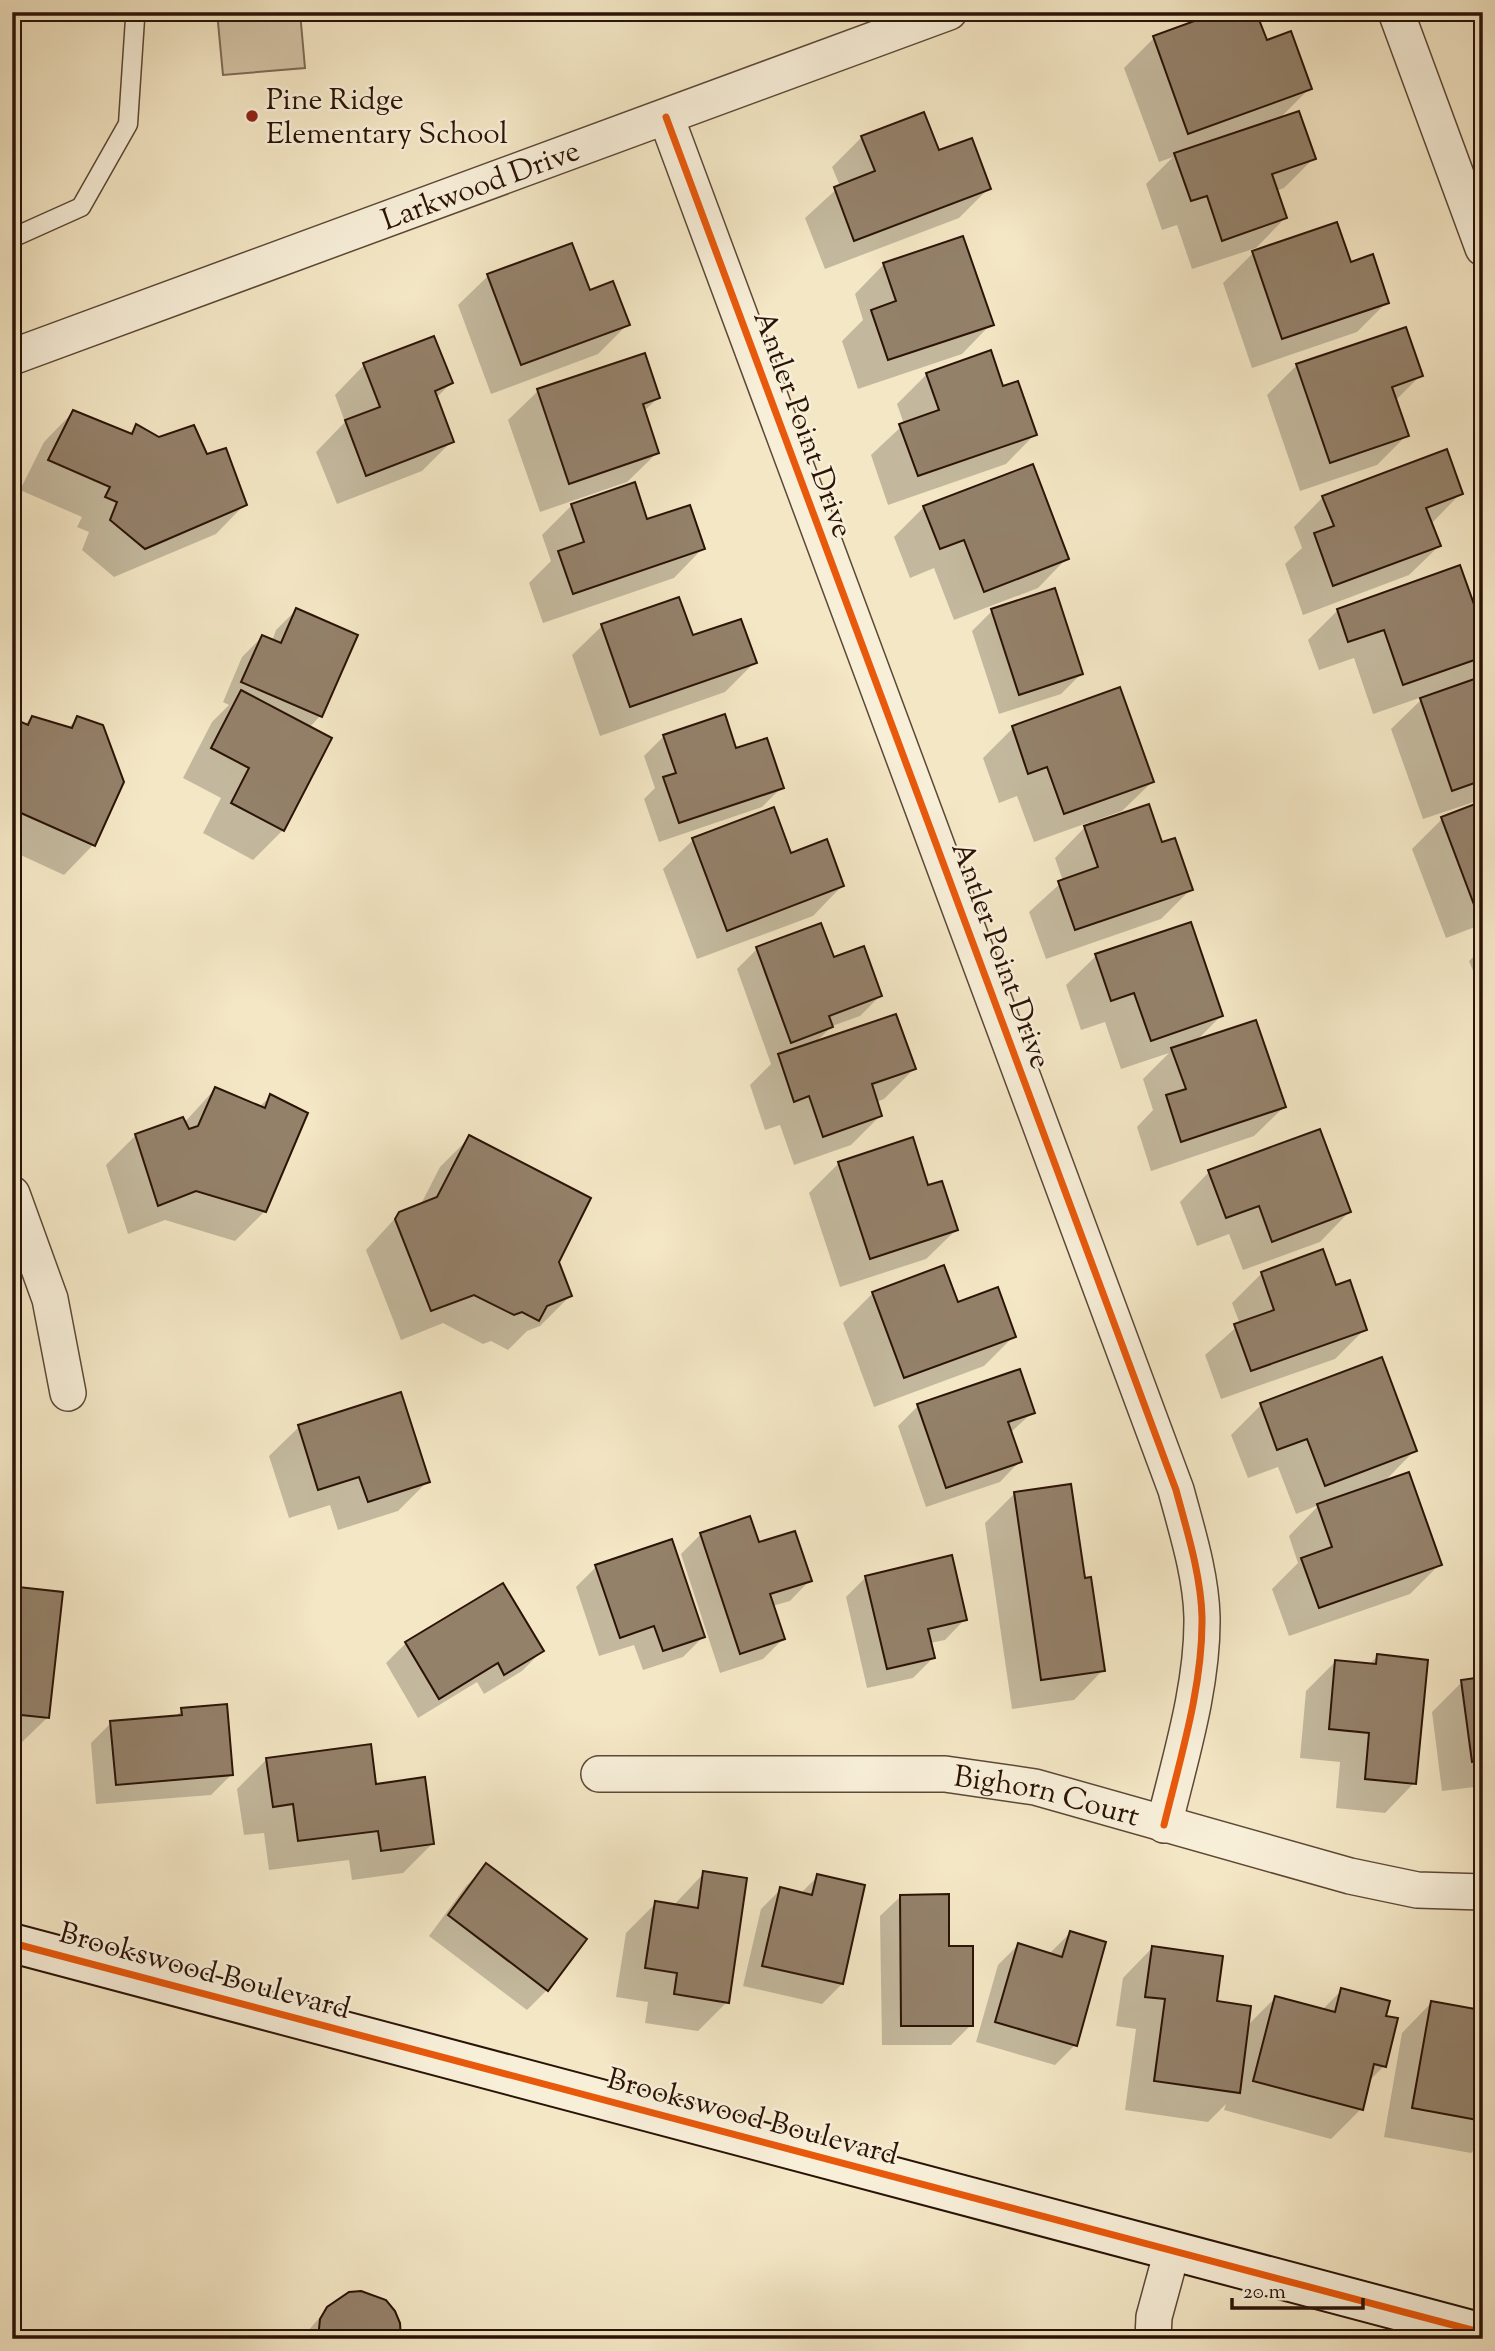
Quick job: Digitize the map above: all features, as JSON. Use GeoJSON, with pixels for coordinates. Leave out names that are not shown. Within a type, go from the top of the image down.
{"type":"FeatureCollection","features":[{"type":"Feature","properties":{"kind":"main road","name":"Brookswood Boulevard"},"geometry":{"type":"LineString","coordinates":[[12,1943],[1483,2333]]}},
{"type":"Feature","properties":{"kind":"street","name":"Larkwood Drive"},"geometry":{"type":"LineString","coordinates":[[12,357],[949,12]]}},
{"type":"Feature","properties":{"kind":"street"},"geometry":{"type":"LineString","coordinates":[[1396,12],[1483,248]]}},
{"type":"Feature","properties":{"kind":"street","name":"Antler Point Drive"},"geometry":{"type":"LineString","coordinates":[[666,117],[1176,1490],[1193,1554],[1202,1617],[1193,1707],[1164,1825]]}},
{"type":"Feature","properties":{"kind":"street"},"geometry":{"type":"LineString","coordinates":[[12,1194],[50,1298],[68,1393]]}},
{"type":"Feature","properties":{"kind":"street","name":"Bighorn Court"},"geometry":{"type":"LineString","coordinates":[[599,1774],[945,1774],[1035,1787],[1350,1876],[1417,1890],[1483,1892]]}},
{"type":"Feature","properties":{"kind":"street"},"geometry":{"type":"LineString","coordinates":[[1153,2339],[1154,2317],[1172,2251]]}},
{"type":"Feature","properties":{"kind":"lane"},"geometry":{"type":"LineString","coordinates":[[12,239],[81,207],[128,124],[135,19],[133,12]]}},
{"type":"Feature","properties":{"kind":"shaded area"},"geometry":{"type":"Polygon","coordinates":[[[217,12],[300,12],[305,68],[223,75],[217,12]]]}},
{"type":"Feature","properties":{"kind":"building"},"geometry":{"type":"Polygon","coordinates":[[[1219,12],[1256,12],[1267,40],[1291,31],[1312,89],[1188,134],[1153,36],[1219,12]]]}},
{"type":"Feature","properties":{"kind":"building"},"geometry":{"type":"Polygon","coordinates":[[[1299,111],[1316,159],[1272,174],[1287,218],[1222,241],[1207,196],[1191,201],[1174,153],[1299,111]]]}},
{"type":"Feature","properties":{"kind":"building"},"geometry":{"type":"Polygon","coordinates":[[[924,112],[939,150],[972,138],[991,189],[854,241],[834,187],[875,171],[861,136],[924,112]]]}},
{"type":"Feature","properties":{"kind":"building"},"geometry":{"type":"Polygon","coordinates":[[[1337,222],[1351,262],[1373,254],[1389,303],[1282,339],[1252,251],[1337,222]]]}},
{"type":"Feature","properties":{"kind":"building"},"geometry":{"type":"Polygon","coordinates":[[[963,236],[994,325],[888,360],[871,310],[896,301],[883,263],[963,236]]]}},
{"type":"Feature","properties":{"kind":"building"},"geometry":{"type":"Polygon","coordinates":[[[572,243],[590,290],[613,281],[630,325],[521,365],[487,274],[572,243]]]}},
{"type":"Feature","properties":{"kind":"building"},"geometry":{"type":"Polygon","coordinates":[[[1406,327],[1423,376],[1392,387],[1409,436],[1330,463],[1296,364],[1406,327]]]}},
{"type":"Feature","properties":{"kind":"building"},"geometry":{"type":"Polygon","coordinates":[[[434,336],[453,383],[435,391],[454,442],[366,476],[345,420],[380,407],[363,363],[434,336]]]}},
{"type":"Feature","properties":{"kind":"building"},"geometry":{"type":"Polygon","coordinates":[[[991,350],[1003,386],[1018,381],[1037,435],[918,476],[899,424],[939,410],[926,373],[991,350]]]}},
{"type":"Feature","properties":{"kind":"building"},"geometry":{"type":"Polygon","coordinates":[[[645,353],[660,398],[643,404],[659,453],[569,484],[537,389],[645,353]]]}},
{"type":"Feature","properties":{"kind":"building"},"geometry":{"type":"Polygon","coordinates":[[[73,410],[132,434],[136,424],[159,437],[194,425],[207,454],[226,448],[247,505],[145,549],[110,520],[117,502],[105,497],[110,487],[48,460],[73,410]]]}},
{"type":"Feature","properties":{"kind":"building"},"geometry":{"type":"Polygon","coordinates":[[[1447,449],[1463,494],[1426,508],[1441,546],[1333,586],[1314,533],[1334,526],[1322,496],[1447,449]]]}},
{"type":"Feature","properties":{"kind":"building"},"geometry":{"type":"Polygon","coordinates":[[[1033,464],[1069,559],[984,592],[964,540],[940,549],[923,506],[1033,464]]]}},
{"type":"Feature","properties":{"kind":"building"},"geometry":{"type":"Polygon","coordinates":[[[635,482],[647,519],[690,505],[705,549],[573,594],[558,551],[584,542],[571,504],[635,482]]]}},
{"type":"Feature","properties":{"kind":"building"},"geometry":{"type":"Polygon","coordinates":[[[1460,565],[1475,607],[1483,605],[1483,657],[1403,685],[1384,630],[1348,642],[1337,609],[1460,565]]]}},
{"type":"Feature","properties":{"kind":"building"},"geometry":{"type":"Polygon","coordinates":[[[1055,588],[1083,674],[1019,695],[991,609],[1055,588]]]}},
{"type":"Feature","properties":{"kind":"building"},"geometry":{"type":"Polygon","coordinates":[[[679,597],[693,635],[741,619],[757,663],[630,707],[601,624],[679,597]]]}},
{"type":"Feature","properties":{"kind":"building"},"geometry":{"type":"Polygon","coordinates":[[[296,608],[358,635],[322,717],[241,682],[262,635],[281,643],[296,608]]]}},
{"type":"Feature","properties":{"kind":"building"},"geometry":{"type":"Polygon","coordinates":[[[1483,676],[1483,780],[1452,791],[1420,698],[1483,676]]]}},
{"type":"Feature","properties":{"kind":"building"},"geometry":{"type":"Polygon","coordinates":[[[1120,687],[1154,782],[1064,814],[1047,767],[1028,774],[1012,726],[1120,687]]]}},
{"type":"Feature","properties":{"kind":"building"},"geometry":{"type":"Polygon","coordinates":[[[241,690],[332,738],[284,831],[231,803],[249,768],[211,748],[241,690]]]}},
{"type":"Feature","properties":{"kind":"building"},"geometry":{"type":"Polygon","coordinates":[[[725,714],[736,748],[767,738],[784,788],[679,823],[663,777],[676,773],[663,735],[725,714]]]}},
{"type":"Feature","properties":{"kind":"building"},"geometry":{"type":"Polygon","coordinates":[[[32,716],[72,728],[77,716],[103,725],[124,782],[95,846],[12,809],[12,718],[28,725],[32,716]]]}},
{"type":"Feature","properties":{"kind":"building"},"geometry":{"type":"Polygon","coordinates":[[[1483,801],[1483,907],[1476,910],[1441,817],[1483,801]]]}},
{"type":"Feature","properties":{"kind":"building"},"geometry":{"type":"Polygon","coordinates":[[[1149,804],[1162,842],[1175,838],[1193,890],[1075,930],[1058,881],[1098,867],[1084,826],[1149,804]]]}},
{"type":"Feature","properties":{"kind":"building"},"geometry":{"type":"Polygon","coordinates":[[[774,807],[791,853],[827,839],[844,886],[727,931],[692,838],[774,807]]]}},
{"type":"Feature","properties":{"kind":"building"},"geometry":{"type":"Polygon","coordinates":[[[1191,922],[1223,1016],[1151,1041],[1134,993],[1111,1001],[1095,954],[1191,922]]]}},
{"type":"Feature","properties":{"kind":"building"},"geometry":{"type":"Polygon","coordinates":[[[821,923],[834,957],[864,946],[882,996],[829,1016],[833,1027],[791,1043],[756,947],[821,923]]]}},
{"type":"Feature","properties":{"kind":"building"},"geometry":{"type":"Polygon","coordinates":[[[896,1014],[916,1069],[872,1084],[882,1116],[823,1137],[809,1096],[794,1102],[778,1054],[896,1014]]]}},
{"type":"Feature","properties":{"kind":"building"},"geometry":{"type":"Polygon","coordinates":[[[1256,1020],[1286,1107],[1181,1142],[1166,1095],[1186,1089],[1171,1048],[1256,1020]]]}},
{"type":"Feature","properties":{"kind":"building"},"geometry":{"type":"Polygon","coordinates":[[[215,1087],[265,1108],[270,1094],[308,1113],[266,1212],[196,1191],[158,1206],[135,1134],[183,1117],[189,1129],[198,1126],[215,1087]]]}},
{"type":"Feature","properties":{"kind":"building"},"geometry":{"type":"Polygon","coordinates":[[[1320,1129],[1351,1212],[1272,1242],[1259,1206],[1226,1218],[1208,1170],[1320,1129]]]}},
{"type":"Feature","properties":{"kind":"building"},"geometry":{"type":"Polygon","coordinates":[[[469,1135],[591,1198],[559,1262],[572,1296],[547,1306],[539,1321],[522,1312],[514,1315],[474,1295],[431,1311],[395,1219],[399,1212],[437,1197],[469,1135]]]}},
{"type":"Feature","properties":{"kind":"building"},"geometry":{"type":"Polygon","coordinates":[[[913,1137],[928,1185],[942,1181],[958,1230],[870,1259],[838,1162],[913,1137]]]}},
{"type":"Feature","properties":{"kind":"building"},"geometry":{"type":"Polygon","coordinates":[[[1323,1249],[1336,1285],[1350,1280],[1367,1330],[1251,1371],[1234,1324],[1274,1310],[1261,1272],[1323,1249]]]}},
{"type":"Feature","properties":{"kind":"building"},"geometry":{"type":"Polygon","coordinates":[[[944,1265],[958,1302],[998,1287],[1016,1337],[904,1378],[872,1292],[944,1265]]]}},
{"type":"Feature","properties":{"kind":"building"},"geometry":{"type":"Polygon","coordinates":[[[1382,1357],[1417,1451],[1325,1486],[1307,1439],[1277,1450],[1260,1403],[1382,1357]]]}},
{"type":"Feature","properties":{"kind":"building"},"geometry":{"type":"Polygon","coordinates":[[[1020,1369],[1035,1413],[1008,1422],[1022,1462],[946,1488],[917,1404],[1020,1369]]]}},
{"type":"Feature","properties":{"kind":"building"},"geometry":{"type":"Polygon","coordinates":[[[401,1392],[430,1482],[368,1502],[359,1477],[318,1490],[298,1425],[401,1392]]]}},
{"type":"Feature","properties":{"kind":"building"},"geometry":{"type":"Polygon","coordinates":[[[1409,1472],[1442,1565],[1319,1608],[1301,1558],[1332,1547],[1317,1504],[1409,1472]]]}},
{"type":"Feature","properties":{"kind":"building"},"geometry":{"type":"Polygon","coordinates":[[[1071,1484],[1085,1578],[1091,1577],[1105,1671],[1041,1680],[1014,1492],[1071,1484]]]}},
{"type":"Feature","properties":{"kind":"building"},"geometry":{"type":"Polygon","coordinates":[[[750,1516],[759,1542],[795,1531],[812,1581],[770,1594],[785,1639],[740,1654],[700,1533],[750,1516]]]}},
{"type":"Feature","properties":{"kind":"building"},"geometry":{"type":"Polygon","coordinates":[[[672,1539],[705,1637],[663,1651],[654,1626],[620,1638],[595,1565],[672,1539]]]}},
{"type":"Feature","properties":{"kind":"building"},"geometry":{"type":"Polygon","coordinates":[[[952,1555],[967,1620],[928,1629],[935,1658],[887,1669],[865,1576],[952,1555]]]}},
{"type":"Feature","properties":{"kind":"building"},"geometry":{"type":"Polygon","coordinates":[[[503,1583],[544,1651],[504,1675],[498,1663],[439,1699],[405,1642],[503,1583]]]}},
{"type":"Feature","properties":{"kind":"building"},"geometry":{"type":"Polygon","coordinates":[[[18,1587],[63,1592],[49,1718],[12,1714],[12,1623],[18,1587]]]}},
{"type":"Feature","properties":{"kind":"building"},"geometry":{"type":"Polygon","coordinates":[[[1377,1654],[1428,1660],[1416,1784],[1365,1779],[1369,1733],[1329,1729],[1335,1660],[1376,1664],[1377,1654]]]}},
{"type":"Feature","properties":{"kind":"building"},"geometry":{"type":"Polygon","coordinates":[[[1483,1677],[1483,1761],[1472,1762],[1461,1680],[1483,1677]]]}},
{"type":"Feature","properties":{"kind":"building"},"geometry":{"type":"Polygon","coordinates":[[[227,1704],[233,1775],[116,1785],[110,1721],[182,1715],[181,1708],[227,1704]]]}},
{"type":"Feature","properties":{"kind":"building"},"geometry":{"type":"Polygon","coordinates":[[[371,1744],[376,1784],[425,1777],[434,1844],[381,1851],[378,1831],[298,1841],[293,1804],[273,1807],[266,1758],[371,1744]]]}},
{"type":"Feature","properties":{"kind":"building"},"geometry":{"type":"Polygon","coordinates":[[[486,1863],[587,1939],[548,1991],[448,1915],[486,1863]]]}},
{"type":"Feature","properties":{"kind":"building"},"geometry":{"type":"Polygon","coordinates":[[[703,1871],[747,1878],[729,2003],[674,1994],[677,1973],[645,1968],[655,1901],[698,1908],[703,1871]]]}},
{"type":"Feature","properties":{"kind":"building"},"geometry":{"type":"Polygon","coordinates":[[[817,1874],[865,1885],[843,1984],[762,1966],[780,1887],[812,1895],[817,1874]]]}},
{"type":"Feature","properties":{"kind":"building"},"geometry":{"type":"Polygon","coordinates":[[[949,1894],[949,1946],[973,1946],[973,2026],[901,2026],[900,1895],[949,1894]]]}},
{"type":"Feature","properties":{"kind":"building"},"geometry":{"type":"Polygon","coordinates":[[[1070,1931],[1106,1942],[1077,2046],[995,2022],[1018,1943],[1062,1957],[1070,1931]]]}},
{"type":"Feature","properties":{"kind":"building"},"geometry":{"type":"Polygon","coordinates":[[[1152,1946],[1223,1956],[1217,2001],[1251,2006],[1240,2093],[1154,2081],[1165,1999],[1145,1997],[1152,1946]]]}},
{"type":"Feature","properties":{"kind":"building"},"geometry":{"type":"Polygon","coordinates":[[[1341,1988],[1390,2001],[1386,2016],[1398,2018],[1386,2067],[1374,2064],[1363,2110],[1253,2081],[1275,1996],[1335,2012],[1341,1988]]]}},
{"type":"Feature","properties":{"kind":"building"},"geometry":{"type":"Polygon","coordinates":[[[1431,2001],[1481,2010],[1476,2037],[1483,2038],[1483,2121],[1412,2108],[1431,2001]]]}},
{"type":"Feature","properties":{"kind":"building"},"geometry":{"type":"Polygon","coordinates":[[[361,2291],[386,2300],[400,2323],[401,2339],[318,2339],[320,2319],[327,2307],[349,2292],[361,2291]]]}},
{"type":"Feature","properties":{"kind":"cycle path"},"geometry":{"type":"LineString","coordinates":[[666,117],[1176,1490],[1193,1553],[1202,1617],[1195,1696],[1164,1825]]}},
{"type":"Feature","properties":{"kind":"cycle path"},"geometry":{"type":"LineString","coordinates":[[12,1943],[1483,2333]]}},
{"type":"Feature","properties":{"kind":"place","name":"Pine Ridge Elementary School"},"geometry":{"type":"Point","coordinates":[252,116]}}]}
